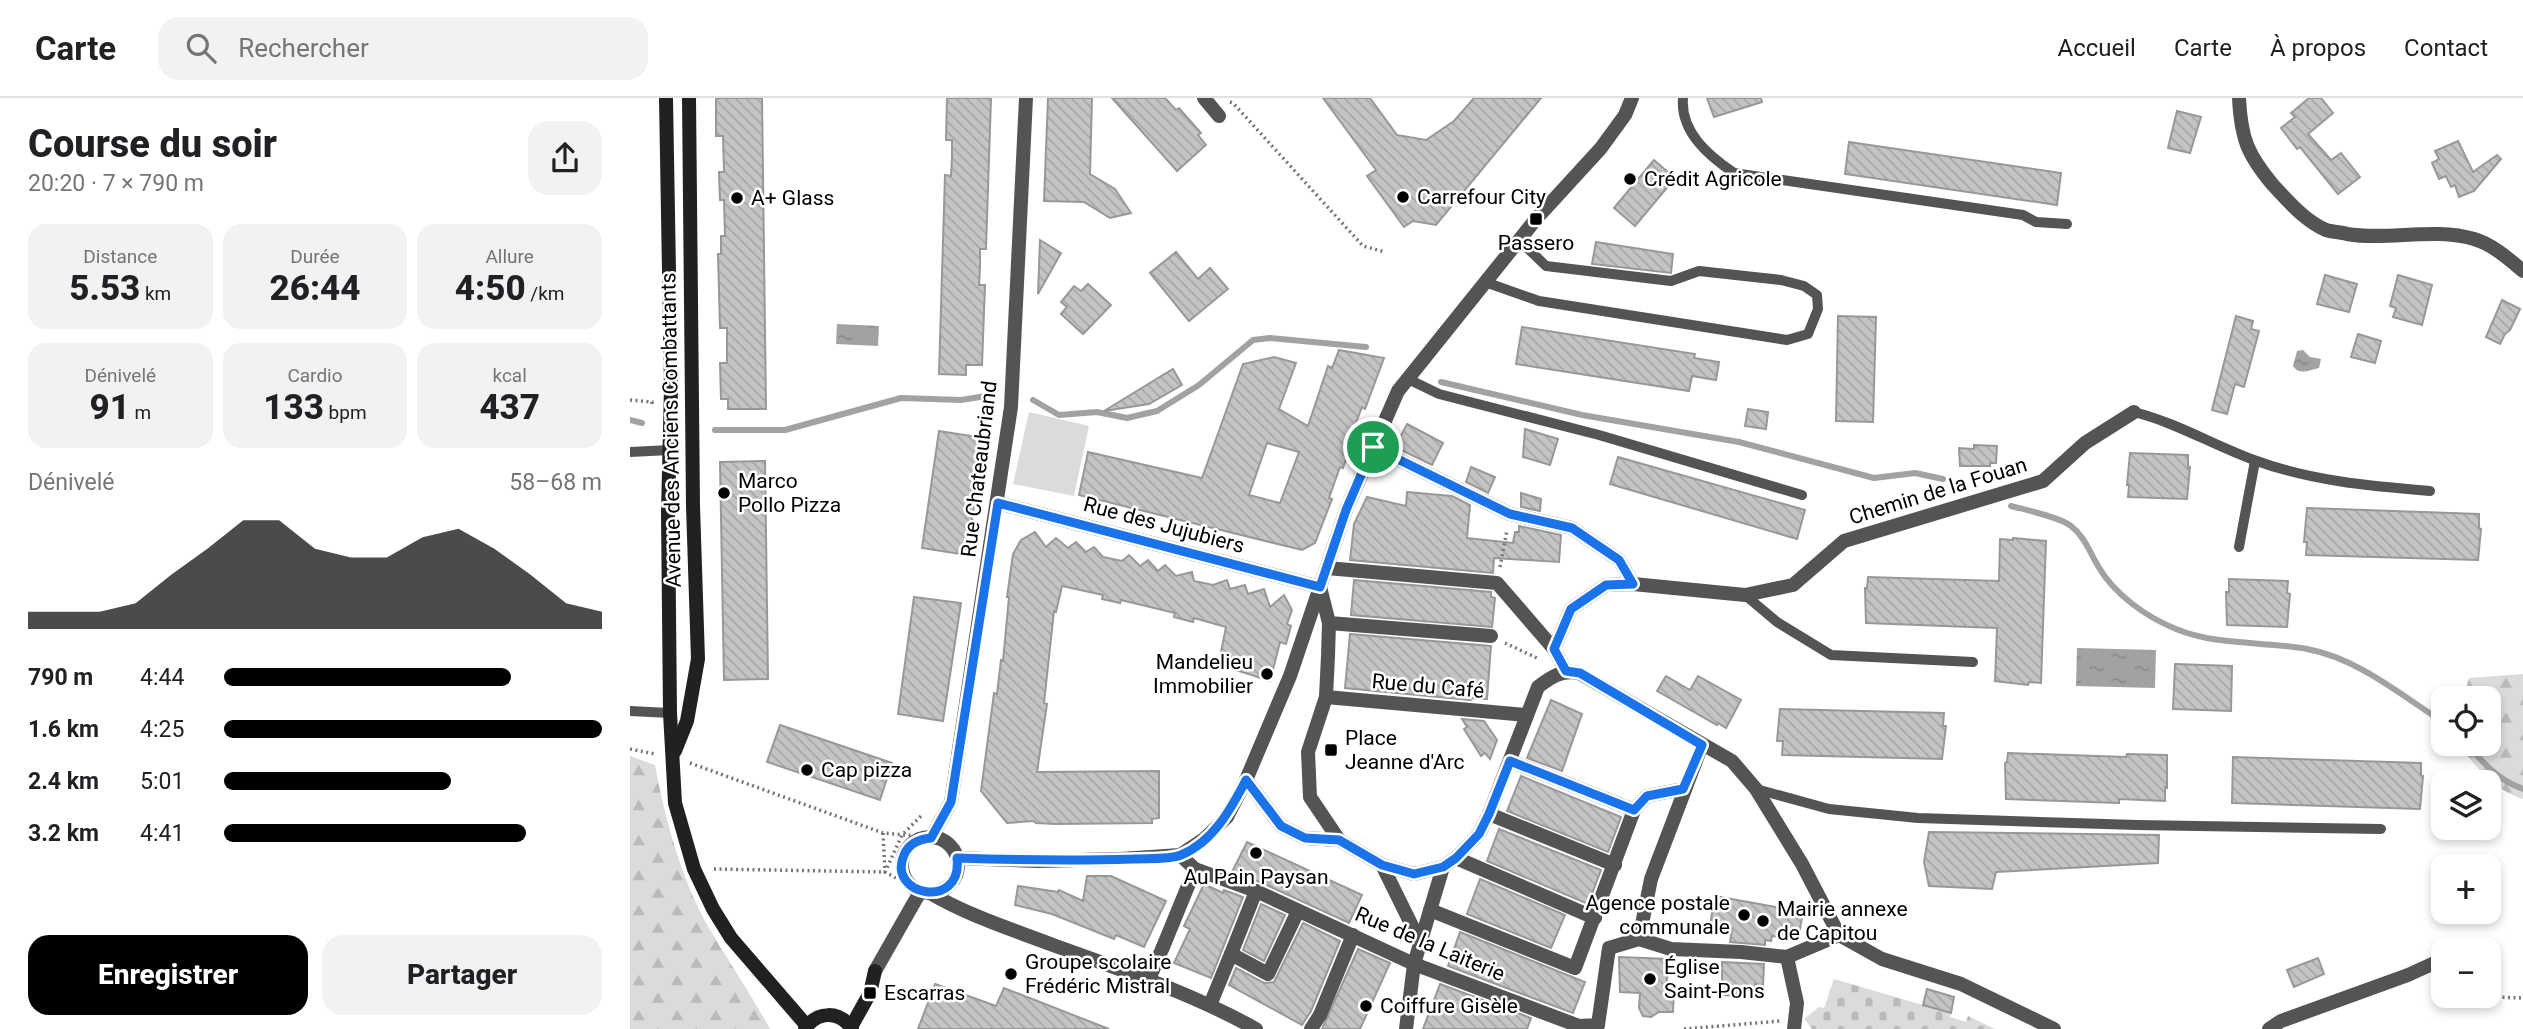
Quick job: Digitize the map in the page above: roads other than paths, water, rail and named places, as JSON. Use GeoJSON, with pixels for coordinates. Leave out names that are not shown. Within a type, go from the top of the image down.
{"type":"FeatureCollection","features":[{"type":"Feature","properties":{"kind":"main road","name":"Avenue des Anciens Combattants"},"geometry":{"type":"LineString","coordinates":[[666,98],[670,713],[675,803],[694,869],[713,909],[731,938],[806,1027]]}},
{"type":"Feature","properties":{"kind":"main road","name":"Avenue des Anciens Combattants"},"geometry":{"type":"LineString","coordinates":[[672,757],[687,721],[698,659],[692,484],[689,98]]}},
{"type":"Feature","properties":{"kind":"main road"},"geometry":{"type":"LineString","coordinates":[[806,1027],[815,1018],[830,1015],[844,1020],[851,1028],[870,993],[875,971]]}},
{"type":"Feature","properties":{"kind":"street","name":"Rue Chateaubriand"},"geometry":{"type":"LineString","coordinates":[[931,838],[951,802],[1011,407],[1026,98]]}},
{"type":"Feature","properties":{"kind":"street"},"geometry":{"type":"LineString","coordinates":[[957,858],[1066,860],[1180,855],[1204,839],[1227,817],[1246,780],[1290,676],[1346,510],[1398,391],[1519,240],[1601,148],[1625,115],[1632,98]]}},
{"type":"Feature","properties":{"kind":"street"},"geometry":{"type":"LineString","coordinates":[[2239,98],[2240,120],[2246,147],[2264,174],[2292,206],[2326,230],[2364,237],[2442,234],[2476,239],[2504,255],[2523,271]]}},
{"type":"Feature","properties":{"kind":"street"},"geometry":{"type":"LineString","coordinates":[[1206,100],[1219,116]]}},
{"type":"Feature","properties":{"kind":"street","name":"Chemin de la Fouan"},"geometry":{"type":"LineString","coordinates":[[1554,649],[1571,609],[1606,585],[1633,584],[1745,595],[1793,585],[1844,541],[2043,481],[2085,443],[2134,412]]}},
{"type":"Feature","properties":{"kind":"street"},"geometry":{"type":"LineString","coordinates":[[1373,447],[1510,514],[1572,528],[1619,560],[1633,584]]}},
{"type":"Feature","properties":{"kind":"street","name":"Rue des Jujubiers"},"geometry":{"type":"LineString","coordinates":[[998,503],[1320,587]]}},
{"type":"Feature","properties":{"kind":"street"},"geometry":{"type":"LineString","coordinates":[[1327,568],[1497,583],[1554,649],[1566,671]]}},
{"type":"Feature","properties":{"kind":"street"},"geometry":{"type":"LineString","coordinates":[[1320,587],[1329,623],[1326,698],[1308,751],[1310,797],[1339,840],[1382,865],[1414,874],[1443,867],[1456,858],[1479,834],[1489,814],[1538,687],[1566,671],[1580,673],[1732,761],[1756,789],[1802,863],[1839,934],[1882,959],[1961,984],[2054,1029]]}},
{"type":"Feature","properties":{"kind":"street"},"geometry":{"type":"LineString","coordinates":[[1329,623],[1491,636]]}},
{"type":"Feature","properties":{"kind":"street","name":"Rue du Café"},"geometry":{"type":"LineString","coordinates":[[1326,698],[1527,715]]}},
{"type":"Feature","properties":{"kind":"street"},"geometry":{"type":"LineString","coordinates":[[1702,745],[1683,789],[1651,879],[1639,939],[1671,949],[1787,957],[1839,934]]}},
{"type":"Feature","properties":{"kind":"street"},"geometry":{"type":"LineString","coordinates":[[1510,761],[1634,810]]}},
{"type":"Feature","properties":{"kind":"street"},"geometry":{"type":"LineString","coordinates":[[1246,780],[1281,826],[1305,838],[1339,840]]}},
{"type":"Feature","properties":{"kind":"street"},"geometry":{"type":"LineString","coordinates":[[1430,910],[1575,968],[1634,810],[1647,796],[1683,789]]}},
{"type":"Feature","properties":{"kind":"street"},"geometry":{"type":"LineString","coordinates":[[1489,814],[1615,865]]}},
{"type":"Feature","properties":{"kind":"street"},"geometry":{"type":"LineString","coordinates":[[925,893],[939,892],[952,882],[957,870],[957,858],[946,843],[931,838],[909,846],[902,863],[906,880],[925,893],[962,912],[1149,979],[1210,1005],[1256,1029]]}},
{"type":"Feature","properties":{"kind":"street","name":"Rue de la Laiterie"},"geometry":{"type":"LineString","coordinates":[[1180,855],[1195,869],[1256,891],[1414,964],[1579,1026],[1598,1025],[1609,948],[1639,939]]}},
{"type":"Feature","properties":{"kind":"street"},"geometry":{"type":"LineString","coordinates":[[1456,858],[1595,918]]}},
{"type":"Feature","properties":{"kind":"street"},"geometry":{"type":"LineString","coordinates":[[1382,865],[1420,942]]}},
{"type":"Feature","properties":{"kind":"street"},"geometry":{"type":"LineString","coordinates":[[1406,1029],[1414,964],[1443,867]]}},
{"type":"Feature","properties":{"kind":"street"},"geometry":{"type":"LineString","coordinates":[[1149,979],[1195,869]]}},
{"type":"Feature","properties":{"kind":"street"},"geometry":{"type":"LineString","coordinates":[[1210,1005],[1256,891]]}},
{"type":"Feature","properties":{"kind":"street"},"geometry":{"type":"LineString","coordinates":[[875,971],[925,893]]}},
{"type":"Feature","properties":{"kind":"street"},"geometry":{"type":"LineString","coordinates":[[1231,954],[1268,974],[1298,911]]}},
{"type":"Feature","properties":{"kind":"street"},"geometry":{"type":"LineString","coordinates":[[1311,1029],[1320,1015],[1353,935]]}},
{"type":"Feature","properties":{"kind":"street"},"geometry":{"type":"LineString","coordinates":[[1787,957],[1797,1003],[1795,1024]]}},
{"type":"Feature","properties":{"kind":"street"},"geometry":{"type":"LineString","coordinates":[[2269,1029],[2281,1021],[2431,964]]}},
{"type":"Feature","properties":{"kind":"lane"},"geometry":{"type":"LineString","coordinates":[[1683,98],[1682,107],[1691,135],[1734,173],[2022,215],[2036,222],[2067,224]]}},
{"type":"Feature","properties":{"kind":"lane"},"geometry":{"type":"LineString","coordinates":[[1485,282],[1539,301],[1787,340],[1808,334],[1818,309],[1817,295],[1804,286],[1781,280],[1699,271],[1671,281],[1546,266],[1519,240]]}},
{"type":"Feature","properties":{"kind":"lane"},"geometry":{"type":"LineString","coordinates":[[1408,379],[1439,394],[1598,435],[1802,495]]}},
{"type":"Feature","properties":{"kind":"lane"},"geometry":{"type":"LineString","coordinates":[[2134,412],[2163,420],[2255,461],[2340,483],[2430,491]]}},
{"type":"Feature","properties":{"kind":"lane"},"geometry":{"type":"LineString","coordinates":[[630,453],[670,450]]}},
{"type":"Feature","properties":{"kind":"lane"},"geometry":{"type":"LineString","coordinates":[[2239,547],[2255,461]]}},
{"type":"Feature","properties":{"kind":"lane"},"geometry":{"type":"LineString","coordinates":[[1745,595],[1777,622],[1831,655],[1973,662]]}},
{"type":"Feature","properties":{"kind":"lane"},"geometry":{"type":"LineString","coordinates":[[630,711],[670,713]]}},
{"type":"Feature","properties":{"kind":"lane"},"geometry":{"type":"LineString","coordinates":[[1756,789],[1829,809],[1919,818],[2381,829]]}},
{"type":"Feature","properties":{"kind":"water"},"geometry":{"type":"Polygon","coordinates":[[[837,324],[879,326],[878,346],[836,344],[837,324]]]}},
{"type":"Feature","properties":{"kind":"water"},"geometry":{"type":"Polygon","coordinates":[[[2303,350],[2310,357],[2321,359],[2319,368],[2302,372],[2293,366],[2297,351],[2303,350]]]}},
{"type":"Feature","properties":{"kind":"water"},"geometry":{"type":"Polygon","coordinates":[[[2077,648],[2156,650],[2155,688],[2076,686],[2077,648]]]}},
{"type":"Feature","properties":{"kind":"waterway"},"geometry":{"type":"LineString","coordinates":[[1033,400],[1059,415],[1097,412],[1127,418],[1157,411],[1199,385],[1253,340],[1270,338],[1366,347]]}},
{"type":"Feature","properties":{"kind":"waterway"},"geometry":{"type":"LineString","coordinates":[[1441,382],[1582,415],[1739,442],[1874,478],[1915,473],[1943,479]]}},
{"type":"Feature","properties":{"kind":"waterway"},"geometry":{"type":"LineString","coordinates":[[715,430],[785,430],[901,398],[961,400],[986,396]]}},
{"type":"Feature","properties":{"kind":"waterway"},"geometry":{"type":"LineString","coordinates":[[630,420],[642,423]]}},
{"type":"Feature","properties":{"kind":"waterway"},"geometry":{"type":"LineString","coordinates":[[2011,506],[2051,517],[2071,526],[2113,586],[2132,604],[2165,624],[2208,638],[2307,649],[2343,660],[2378,679],[2431,714]]}},
{"type":"Feature","properties":{"kind":"waterway"},"geometry":{"type":"LineString","coordinates":[[2478,756],[2499,776],[2523,789]]}},
{"type":"Feature","properties":{"kind":"place","name":"Crédit Agricole"},"geometry":{"type":"Point","coordinates":[1630,179]}},
{"type":"Feature","properties":{"kind":"place","name":"Carrefour City"},"geometry":{"type":"Point","coordinates":[1403,197]}},
{"type":"Feature","properties":{"kind":"place","name":"A+ Glass"},"geometry":{"type":"Point","coordinates":[737,198]}},
{"type":"Feature","properties":{"kind":"place","name":"Passero"},"geometry":{"type":"Point","coordinates":[1536,219]}},
{"type":"Feature","properties":{"kind":"place","name":"Marco Pollo Pizza"},"geometry":{"type":"Point","coordinates":[724,493]}},
{"type":"Feature","properties":{"kind":"place","name":"Mandelieu Immobilier"},"geometry":{"type":"Point","coordinates":[1267,674]}},
{"type":"Feature","properties":{"kind":"place","name":"Place Jeanne d'Arc"},"geometry":{"type":"Point","coordinates":[1331,750]}},
{"type":"Feature","properties":{"kind":"place","name":"Cap pizza"},"geometry":{"type":"Point","coordinates":[807,770]}},
{"type":"Feature","properties":{"kind":"place","name":"Au Pain Paysan"},"geometry":{"type":"Point","coordinates":[1256,853]}},
{"type":"Feature","properties":{"kind":"place","name":"Agence postale communale"},"geometry":{"type":"Point","coordinates":[1744,915]}},
{"type":"Feature","properties":{"kind":"place","name":"Mairie annexe de Capitou"},"geometry":{"type":"Point","coordinates":[1763,921]}},
{"type":"Feature","properties":{"kind":"place","name":"Groupe scolaire Frédéric Mistral"},"geometry":{"type":"Point","coordinates":[1011,974]}},
{"type":"Feature","properties":{"kind":"place","name":"Église Saint-Pons"},"geometry":{"type":"Point","coordinates":[1650,979]}},
{"type":"Feature","properties":{"kind":"place","name":"Escarras"},"geometry":{"type":"Point","coordinates":[870,993]}},
{"type":"Feature","properties":{"kind":"place","name":"Coiffure Gisèle"},"geometry":{"type":"Point","coordinates":[1366,1006]}}]}
